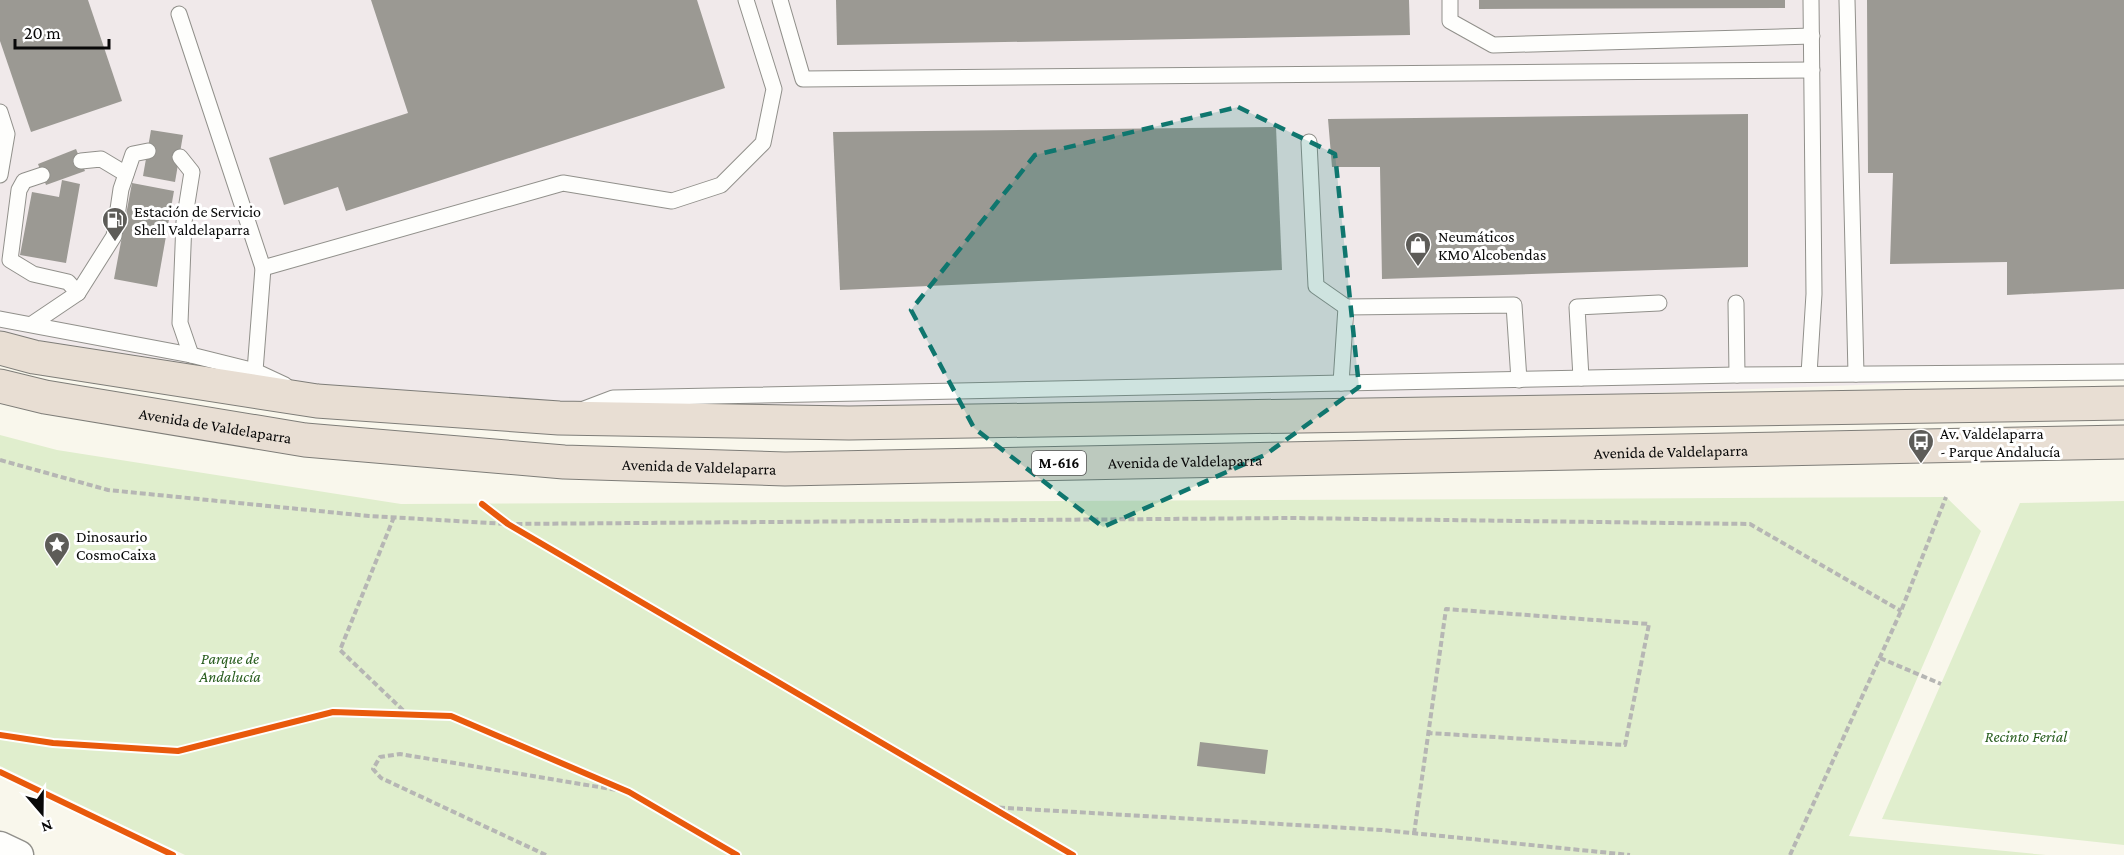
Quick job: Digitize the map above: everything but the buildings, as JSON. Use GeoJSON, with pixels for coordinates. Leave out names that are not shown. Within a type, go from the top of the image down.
{"type":"FeatureCollection","features":[{"type":"Feature","properties":{"kind":"highway"},"geometry":{"type":"LineString","coordinates":[[3,334],[34,357],[317,401],[560,418],[849,423],[2124,403]]}},
{"type":"Feature","properties":{"kind":"highway","name":"Avenida de Valdelaparra"},"geometry":{"type":"LineString","coordinates":[[0,386],[45,398],[305,440],[564,462],[773,468],[2124,442]]}},
{"type":"Feature","properties":{"kind":"street"},"geometry":{"type":"LineString","coordinates":[[0,846],[20,855]]}},
{"type":"Feature","properties":{"kind":"lane"},"geometry":{"type":"LineString","coordinates":[[263,268],[563,183],[672,201],[721,185],[763,143],[774,89],[746,0]]}},
{"type":"Feature","properties":{"kind":"lane"},"geometry":{"type":"LineString","coordinates":[[780,0],[803,79],[1812,70]]}},
{"type":"Feature","properties":{"kind":"lane"},"geometry":{"type":"LineString","coordinates":[[1450,0],[1450,21],[1493,45],[1812,36]]}},
{"type":"Feature","properties":{"kind":"lane"},"geometry":{"type":"LineString","coordinates":[[1809,374],[1814,294],[1811,0]]}},
{"type":"Feature","properties":{"kind":"lane"},"geometry":{"type":"LineString","coordinates":[[1847,0],[1856,374]]}},
{"type":"Feature","properties":{"kind":"lane"},"geometry":{"type":"LineString","coordinates":[[179,14],[263,268],[255,370]]}},
{"type":"Feature","properties":{"kind":"lane"},"geometry":{"type":"LineString","coordinates":[[0,112],[7,135],[4,165],[0,175]]}},
{"type":"Feature","properties":{"kind":"lane"},"geometry":{"type":"LineString","coordinates":[[1309,142],[1316,286],[1346,308],[1514,305],[1519,380]]}},
{"type":"Feature","properties":{"kind":"lane"},"geometry":{"type":"LineString","coordinates":[[3,334],[32,324],[78,293],[114,236],[121,189],[133,154],[148,151]]}},
{"type":"Feature","properties":{"kind":"lane"},"geometry":{"type":"LineString","coordinates":[[180,157],[192,172],[184,222],[180,323],[191,354]]}},
{"type":"Feature","properties":{"kind":"lane"},"geometry":{"type":"LineString","coordinates":[[81,161],[101,159],[126,174]]}},
{"type":"Feature","properties":{"kind":"lane"},"geometry":{"type":"LineString","coordinates":[[42,175],[24,181],[19,190],[10,260],[33,274],[68,282],[78,293]]}},
{"type":"Feature","properties":{"kind":"lane"},"geometry":{"type":"LineString","coordinates":[[1581,378],[1577,307],[1659,303]]}},
{"type":"Feature","properties":{"kind":"lane"},"geometry":{"type":"LineString","coordinates":[[1736,303],[1737,375]]}},
{"type":"Feature","properties":{"kind":"lane"},"geometry":{"type":"LineString","coordinates":[[1341,383],[1346,308]]}},
{"type":"Feature","properties":{"kind":"lane"},"geometry":{"type":"LineString","coordinates":[[32,324],[191,354],[255,370],[317,401]]}},
{"type":"Feature","properties":{"kind":"lane"},"geometry":{"type":"LineString","coordinates":[[560,418],[613,398],[1737,375],[2124,372]]}},
{"type":"Feature","properties":{"kind":"path"},"geometry":{"type":"LineString","coordinates":[[0,460],[108,490],[394,518],[508,524],[1291,518],[1750,524],[1901,611]]}},
{"type":"Feature","properties":{"kind":"path"},"geometry":{"type":"LineString","coordinates":[[1790,855],[1901,611],[1946,497]]}},
{"type":"Feature","properties":{"kind":"path"},"geometry":{"type":"LineString","coordinates":[[394,518],[340,650],[408,715]]}},
{"type":"Feature","properties":{"kind":"path"},"geometry":{"type":"LineString","coordinates":[[1414,834],[1428,734],[1446,609],[1649,624],[1626,745],[1428,734]]}},
{"type":"Feature","properties":{"kind":"path"},"geometry":{"type":"LineString","coordinates":[[1880,658],[1941,684]]}},
{"type":"Feature","properties":{"kind":"path"},"geometry":{"type":"LineString","coordinates":[[398,714],[419,715]]}},
{"type":"Feature","properties":{"kind":"path"},"geometry":{"type":"LineString","coordinates":[[546,855],[381,778],[373,769],[381,757],[400,754],[629,792]]}},
{"type":"Feature","properties":{"kind":"path"},"geometry":{"type":"LineString","coordinates":[[598,778],[639,798]]}},
{"type":"Feature","properties":{"kind":"path"},"geometry":{"type":"LineString","coordinates":[[990,807],[1414,834],[1630,855]]}},
{"type":"Feature","properties":{"kind":"highlighted area"},"geometry":{"type":"Polygon","coordinates":[[[1238,107],[1335,154],[1359,387],[1265,455],[1103,527],[974,428],[911,310],[1035,155],[1238,107]]]}},
{"type":"Feature","properties":{"kind":"shaded area"},"geometry":{"type":"Polygon","coordinates":[[[0,0],[2124,0],[2124,375],[849,423],[559,418],[0,348],[0,0]]]}},
{"type":"Feature","properties":{"kind":"green space","name":"Parque de Andalucía"},"geometry":{"type":"Polygon","coordinates":[[[0,435],[57,450],[401,504],[1946,497],[1981,531],[1849,836],[2046,855],[185,855],[0,766],[0,435]]]}},
{"type":"Feature","properties":{"kind":"green space","name":"Recinto Ferial"},"geometry":{"type":"Polygon","coordinates":[[[2124,501],[2124,845],[1882,819],[2020,503],[2124,501]]]}},
{"type":"Feature","properties":{"kind":"cycle path"},"geometry":{"type":"LineString","coordinates":[[482,504],[508,524],[1073,855]]}},
{"type":"Feature","properties":{"kind":"cycle path"},"geometry":{"type":"LineString","coordinates":[[0,735],[53,743],[178,751],[333,712],[451,716],[629,792],[737,855]]}},
{"type":"Feature","properties":{"kind":"cycle path"},"geometry":{"type":"LineString","coordinates":[[0,772],[173,855]]}},
{"type":"Feature","properties":{"kind":"place","name":"Estación de Servicio Shell Valdelaparra"},"geometry":{"type":"Point","coordinates":[115,243]}},
{"type":"Feature","properties":{"kind":"place","name":"Neumáticos KM0 Alcobendas"},"geometry":{"type":"Point","coordinates":[1418,268]}},
{"type":"Feature","properties":{"kind":"place","name":"Av. Valdelaparra - Parque Andalucía"},"geometry":{"type":"Point","coordinates":[1921,465]}},
{"type":"Feature","properties":{"kind":"place","name":"Dinosaurio CosmoCaixa"},"geometry":{"type":"Point","coordinates":[57,568]}}]}
